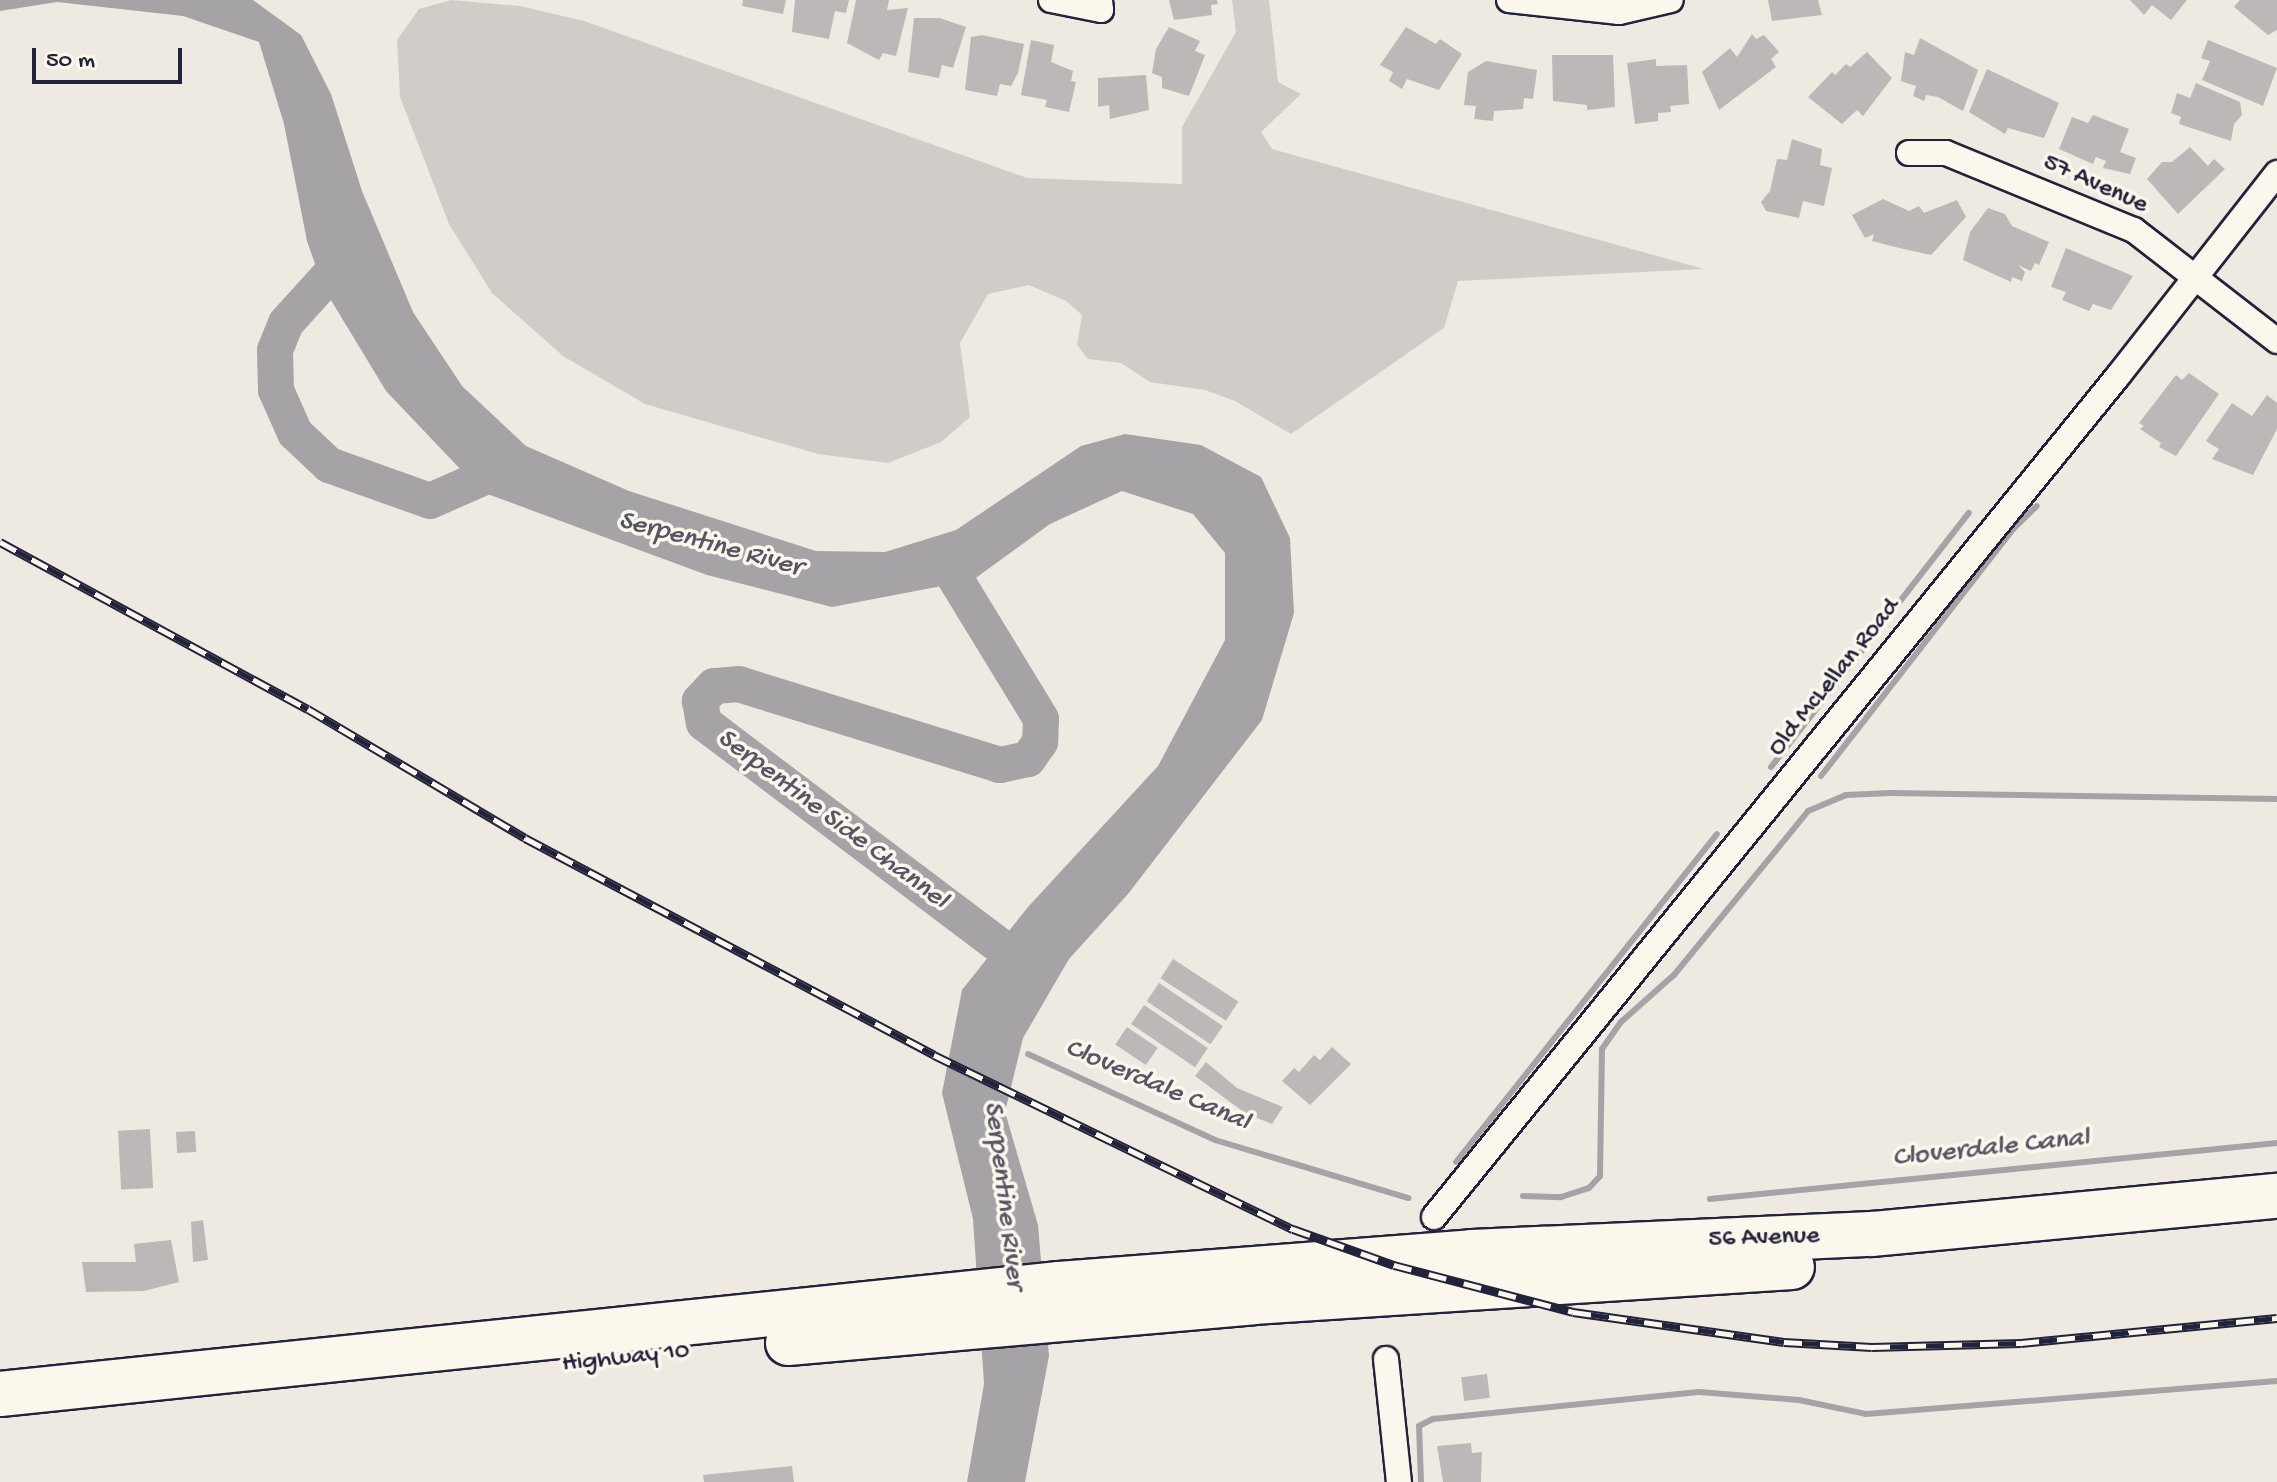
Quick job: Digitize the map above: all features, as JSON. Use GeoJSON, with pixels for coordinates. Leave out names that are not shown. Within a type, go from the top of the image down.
{"type":"FeatureCollection","features":[{"type":"Feature","properties":{"kind":"highway","name":"56 Avenue"},"geometry":{"type":"LineString","coordinates":[[1252,1284],[1472,1252],[1872,1234],[2277,1196]]}},
{"type":"Feature","properties":{"kind":"highway","name":"56 Avenue"},"geometry":{"type":"LineString","coordinates":[[1252,1284],[1877,1261],[2277,1225]]}},
{"type":"Feature","properties":{"kind":"highway","name":"Highway 10"},"geometry":{"type":"LineString","coordinates":[[0,1394],[803,1326],[1252,1284]]}},
{"type":"Feature","properties":{"kind":"highway","name":"Highway 10"},"geometry":{"type":"LineString","coordinates":[[0,1424],[803,1326]]}},
{"type":"Feature","properties":{"kind":"street"},"geometry":{"type":"LineString","coordinates":[[1051,0],[1101,5]]}},
{"type":"Feature","properties":{"kind":"street"},"geometry":{"type":"LineString","coordinates":[[1509,0],[1619,12],[1671,0]]}},
{"type":"Feature","properties":{"kind":"street","name":"57 Avenue"},"geometry":{"type":"LineString","coordinates":[[1909,153],[1946,153],[2117,222],[2149,240],[2277,341]]}},
{"type":"Feature","properties":{"kind":"street","name":"Old McLellan Road"},"geometry":{"type":"LineString","coordinates":[[1434,1217],[2277,173]]}},
{"type":"Feature","properties":{"kind":"street"},"geometry":{"type":"LineString","coordinates":[[1386,1359],[1399,1482]]}},
{"type":"Feature","properties":{"kind":"shaded area"},"geometry":{"type":"Polygon","coordinates":[[[451,0],[520,6],[584,21],[1027,178],[1182,184],[1182,127],[1236,32],[1232,0],[1269,0],[1278,82],[1301,94],[1261,132],[1272,149],[1704,269],[1458,281],[1444,328],[1291,434],[1235,401],[1205,390],[1150,382],[1121,363],[1088,359],[1077,345],[1082,315],[1066,301],[1029,285],[988,294],[960,343],[970,417],[941,442],[888,463],[818,454],[645,404],[563,356],[492,293],[449,224],[400,97],[397,40],[419,9],[451,0]]]}},
{"type":"Feature","properties":{"kind":"water","name":"Serpentine River"},"geometry":{"type":"Polygon","coordinates":[[[0,0],[253,0],[301,35],[331,94],[362,191],[413,312],[462,386],[526,446],[629,491],[816,551],[885,552],[956,530],[1081,446],[1125,434],[1201,445],[1261,477],[1290,538],[1294,613],[1262,720],[1128,894],[1069,959],[1023,1038],[1005,1112],[1038,1225],[1049,1356],[1025,1482],[967,1482],[984,1384],[973,1219],[942,1093],[962,990],[1028,907],[1158,766],[1225,640],[1225,553],[1193,514],[1122,491],[1050,524],[973,580],[832,607],[707,575],[482,492],[386,391],[323,287],[307,241],[284,124],[259,42],[183,16],[57,2],[0,11],[0,0]]]}},
{"type":"Feature","properties":{"kind":"building"},"geometry":{"type":"Polygon","coordinates":[[[743,0],[786,0],[783,14],[742,6],[743,0]]]}},
{"type":"Feature","properties":{"kind":"building"},"geometry":{"type":"Polygon","coordinates":[[[795,0],[849,0],[846,13],[835,11],[829,39],[792,32],[795,0]]]}},
{"type":"Feature","properties":{"kind":"building"},"geometry":{"type":"Polygon","coordinates":[[[856,0],[889,0],[887,10],[908,8],[896,56],[883,53],[879,60],[847,43],[856,0]]]}},
{"type":"Feature","properties":{"kind":"building"},"geometry":{"type":"Polygon","coordinates":[[[1169,0],[1217,0],[1218,4],[1211,5],[1212,15],[1174,20],[1169,0]]]}},
{"type":"Feature","properties":{"kind":"building"},"geometry":{"type":"Polygon","coordinates":[[[1768,0],[1818,0],[1822,15],[1772,21],[1768,0]]]}},
{"type":"Feature","properties":{"kind":"building"},"geometry":{"type":"Polygon","coordinates":[[[2130,0],[2187,0],[2171,20],[2152,5],[2144,15],[2130,0]]]}},
{"type":"Feature","properties":{"kind":"building"},"geometry":{"type":"Polygon","coordinates":[[[2240,0],[2277,0],[2277,30],[2268,35],[2234,7],[2240,0]]]}},
{"type":"Feature","properties":{"kind":"building"},"geometry":{"type":"Polygon","coordinates":[[[914,18],[940,18],[966,27],[953,68],[942,65],[939,78],[908,72],[914,18]]]}},
{"type":"Feature","properties":{"kind":"building"},"geometry":{"type":"Polygon","coordinates":[[[1169,27],[1200,41],[1195,51],[1205,55],[1189,96],[1162,88],[1162,77],[1152,73],[1156,49],[1169,27]]]}},
{"type":"Feature","properties":{"kind":"building"},"geometry":{"type":"Polygon","coordinates":[[[1406,27],[1436,44],[1440,39],[1462,54],[1439,90],[1407,79],[1402,89],[1389,81],[1393,72],[1380,65],[1406,27]]]}},
{"type":"Feature","properties":{"kind":"building"},"geometry":{"type":"Polygon","coordinates":[[[1752,34],[1756,39],[1764,35],[1779,52],[1771,59],[1776,67],[1719,110],[1702,72],[1730,48],[1737,57],[1752,34]]]}},
{"type":"Feature","properties":{"kind":"building"},"geometry":{"type":"Polygon","coordinates":[[[982,35],[1024,44],[1018,73],[1011,86],[1000,84],[997,96],[965,90],[971,37],[982,35]]]}},
{"type":"Feature","properties":{"kind":"building"},"geometry":{"type":"Polygon","coordinates":[[[1920,38],[1978,70],[1963,111],[1938,97],[1926,95],[1924,101],[1913,96],[1916,86],[1901,81],[1905,52],[1914,55],[1920,38]]]}},
{"type":"Feature","properties":{"kind":"building"},"geometry":{"type":"Polygon","coordinates":[[[1031,40],[1054,45],[1051,62],[1073,71],[1071,81],[1076,82],[1069,112],[1045,107],[1047,100],[1021,95],[1031,40]]]}},
{"type":"Feature","properties":{"kind":"building"},"geometry":{"type":"Polygon","coordinates":[[[2208,40],[2277,68],[2263,106],[2202,80],[2210,61],[2201,58],[2208,40]]]}},
{"type":"Feature","properties":{"kind":"building"},"geometry":{"type":"Polygon","coordinates":[[[1867,52],[1892,78],[1863,116],[1857,110],[1842,124],[1808,97],[1832,72],[1835,75],[1846,64],[1850,67],[1867,52]]]}},
{"type":"Feature","properties":{"kind":"building"},"geometry":{"type":"Polygon","coordinates":[[[1552,55],[1613,55],[1615,107],[1587,110],[1587,105],[1553,101],[1552,55]]]}},
{"type":"Feature","properties":{"kind":"building"},"geometry":{"type":"Polygon","coordinates":[[[1656,59],[1656,66],[1687,65],[1689,104],[1670,106],[1671,112],[1658,113],[1658,121],[1635,124],[1627,63],[1656,59]]]}},
{"type":"Feature","properties":{"kind":"building"},"geometry":{"type":"Polygon","coordinates":[[[1486,61],[1537,70],[1533,99],[1524,98],[1523,109],[1494,111],[1493,121],[1474,119],[1476,106],[1464,105],[1468,72],[1486,61]]]}},
{"type":"Feature","properties":{"kind":"building"},"geometry":{"type":"Polygon","coordinates":[[[1987,69],[2059,103],[2044,138],[2008,128],[2005,134],[1969,112],[1987,69]]]}},
{"type":"Feature","properties":{"kind":"building"},"geometry":{"type":"Polygon","coordinates":[[[1146,75],[1149,110],[1110,119],[1109,105],[1098,107],[1098,78],[1146,75]]]}},
{"type":"Feature","properties":{"kind":"building"},"geometry":{"type":"Polygon","coordinates":[[[2196,83],[2240,102],[2242,115],[2234,124],[2231,141],[2179,124],[2181,117],[2171,113],[2177,93],[2190,98],[2196,83]]]}},
{"type":"Feature","properties":{"kind":"building"},"geometry":{"type":"Polygon","coordinates":[[[2093,115],[2129,129],[2120,152],[2136,158],[2130,174],[2103,168],[2106,161],[2096,157],[2093,164],[2059,149],[2072,117],[2088,123],[2093,115]]]}},
{"type":"Feature","properties":{"kind":"building"},"geometry":{"type":"Polygon","coordinates":[[[1792,139],[1822,149],[1820,165],[1832,168],[1824,206],[1803,201],[1799,218],[1766,211],[1761,202],[1770,191],[1777,159],[1787,160],[1792,139]]]}},
{"type":"Feature","properties":{"kind":"building"},"geometry":{"type":"Polygon","coordinates":[[[2190,147],[2208,166],[2214,159],[2225,169],[2178,214],[2147,179],[2162,162],[2172,162],[2190,147]]]}},
{"type":"Feature","properties":{"kind":"building"},"geometry":{"type":"Polygon","coordinates":[[[1883,199],[1909,211],[1919,206],[1924,213],[1957,200],[1966,217],[1931,255],[1872,241],[1874,234],[1865,238],[1852,215],[1883,199]]]}},
{"type":"Feature","properties":{"kind":"building"},"geometry":{"type":"Polygon","coordinates":[[[1988,208],[2005,214],[2012,226],[2049,242],[2039,265],[2035,263],[2031,271],[2018,265],[2025,272],[2022,281],[2012,277],[2011,282],[1963,260],[1970,232],[1988,208]]]}},
{"type":"Feature","properties":{"kind":"building"},"geometry":{"type":"Polygon","coordinates":[[[2066,248],[2133,276],[2111,310],[2093,304],[2089,311],[2062,300],[2066,292],[2051,287],[2066,248]]]}},
{"type":"Feature","properties":{"kind":"building"},"geometry":{"type":"Polygon","coordinates":[[[2189,373],[2219,394],[2176,456],[2159,447],[2161,443],[2140,429],[2144,426],[2139,423],[2176,375],[2182,380],[2189,373]]]}},
{"type":"Feature","properties":{"kind":"building"},"geometry":{"type":"Polygon","coordinates":[[[2267,395],[2277,403],[2277,429],[2253,475],[2212,459],[2219,449],[2206,441],[2232,403],[2252,416],[2267,395]]]}},
{"type":"Feature","properties":{"kind":"building"},"geometry":{"type":"Polygon","coordinates":[[[1173,959],[1238,1001],[1226,1021],[1160,978],[1173,959]]]}},
{"type":"Feature","properties":{"kind":"building"},"geometry":{"type":"Polygon","coordinates":[[[1159,983],[1223,1026],[1211,1044],[1147,1001],[1159,983]]]}},
{"type":"Feature","properties":{"kind":"building"},"geometry":{"type":"Polygon","coordinates":[[[1144,1005],[1208,1048],[1195,1067],[1131,1024],[1144,1005]]]}},
{"type":"Feature","properties":{"kind":"building"},"geometry":{"type":"Polygon","coordinates":[[[1127,1027],[1158,1048],[1146,1065],[1115,1044],[1127,1027]]]}},
{"type":"Feature","properties":{"kind":"building"},"geometry":{"type":"Polygon","coordinates":[[[1332,1047],[1351,1064],[1310,1105],[1282,1081],[1294,1068],[1299,1072],[1314,1055],[1320,1060],[1332,1047]]]}},
{"type":"Feature","properties":{"kind":"building"},"geometry":{"type":"Polygon","coordinates":[[[1206,1062],[1237,1088],[1283,1107],[1272,1124],[1245,1113],[1195,1076],[1206,1062]]]}},
{"type":"Feature","properties":{"kind":"building"},"geometry":{"type":"Polygon","coordinates":[[[150,1129],[153,1188],[121,1190],[118,1131],[150,1129]]]}},
{"type":"Feature","properties":{"kind":"building"},"geometry":{"type":"Polygon","coordinates":[[[195,1131],[196,1152],[177,1153],[176,1132],[195,1131]]]}},
{"type":"Feature","properties":{"kind":"building"},"geometry":{"type":"Polygon","coordinates":[[[203,1220],[208,1260],[193,1262],[191,1222],[203,1220]]]}},
{"type":"Feature","properties":{"kind":"building"},"geometry":{"type":"Polygon","coordinates":[[[171,1240],[179,1282],[144,1291],[86,1292],[82,1262],[136,1262],[134,1244],[171,1240]]]}},
{"type":"Feature","properties":{"kind":"building"},"geometry":{"type":"Polygon","coordinates":[[[1487,1374],[1490,1398],[1464,1401],[1461,1377],[1487,1374]]]}},
{"type":"Feature","properties":{"kind":"building"},"geometry":{"type":"Polygon","coordinates":[[[1471,1443],[1472,1453],[1482,1452],[1481,1482],[1443,1482],[1437,1446],[1471,1443]]]}},
{"type":"Feature","properties":{"kind":"building"},"geometry":{"type":"Polygon","coordinates":[[[792,1466],[794,1482],[704,1482],[703,1475],[792,1466]]]}},
{"type":"Feature","properties":{"kind":"waterway","name":"Serpentine Side Channel"},"geometry":{"type":"LineString","coordinates":[[354,248],[286,323],[275,350],[276,390],[295,433],[329,465],[430,501],[512,465]]}},
{"type":"Feature","properties":{"kind":"waterway"},"geometry":{"type":"LineString","coordinates":[[1821,776],[2013,529],[2037,506]]}},
{"type":"Feature","properties":{"kind":"waterway"},"geometry":{"type":"LineString","coordinates":[[1771,767],[1969,513]]}},
{"type":"Feature","properties":{"kind":"waterway","name":"Serpentine Side Channel"},"geometry":{"type":"LineString","coordinates":[[941,555],[1041,719],[1040,742],[1028,759],[1000,765],[739,684],[714,686],[700,701],[704,723],[1024,964]]}},
{"type":"Feature","properties":{"kind":"waterway"},"geometry":{"type":"LineString","coordinates":[[1523,1196],[1561,1197],[1589,1188],[1600,1176],[1602,1049],[1621,1022],[1674,975],[1808,811],[1846,795],[1891,793],[2277,799]]}},
{"type":"Feature","properties":{"kind":"waterway"},"geometry":{"type":"LineString","coordinates":[[1456,1162],[1717,834]]}},
{"type":"Feature","properties":{"kind":"waterway","name":"Cloverdale Canal"},"geometry":{"type":"LineString","coordinates":[[1028,1054],[1215,1140],[1408,1198]]}},
{"type":"Feature","properties":{"kind":"waterway","name":"Cloverdale Canal"},"geometry":{"type":"LineString","coordinates":[[1710,1199],[2277,1143]]}},
{"type":"Feature","properties":{"kind":"waterway"},"geometry":{"type":"LineString","coordinates":[[1421,1482],[1419,1426],[1433,1419],[1699,1392],[1799,1400],[1866,1414],[2277,1381]]}},
{"type":"Feature","properties":{"kind":"railway"},"geometry":{"type":"LineString","coordinates":[[0,542],[308,709],[525,838],[934,1055],[1293,1229],[1394,1265],[1573,1312],[1784,1342],[1872,1347],[2021,1343],[2277,1318]]}}]}
